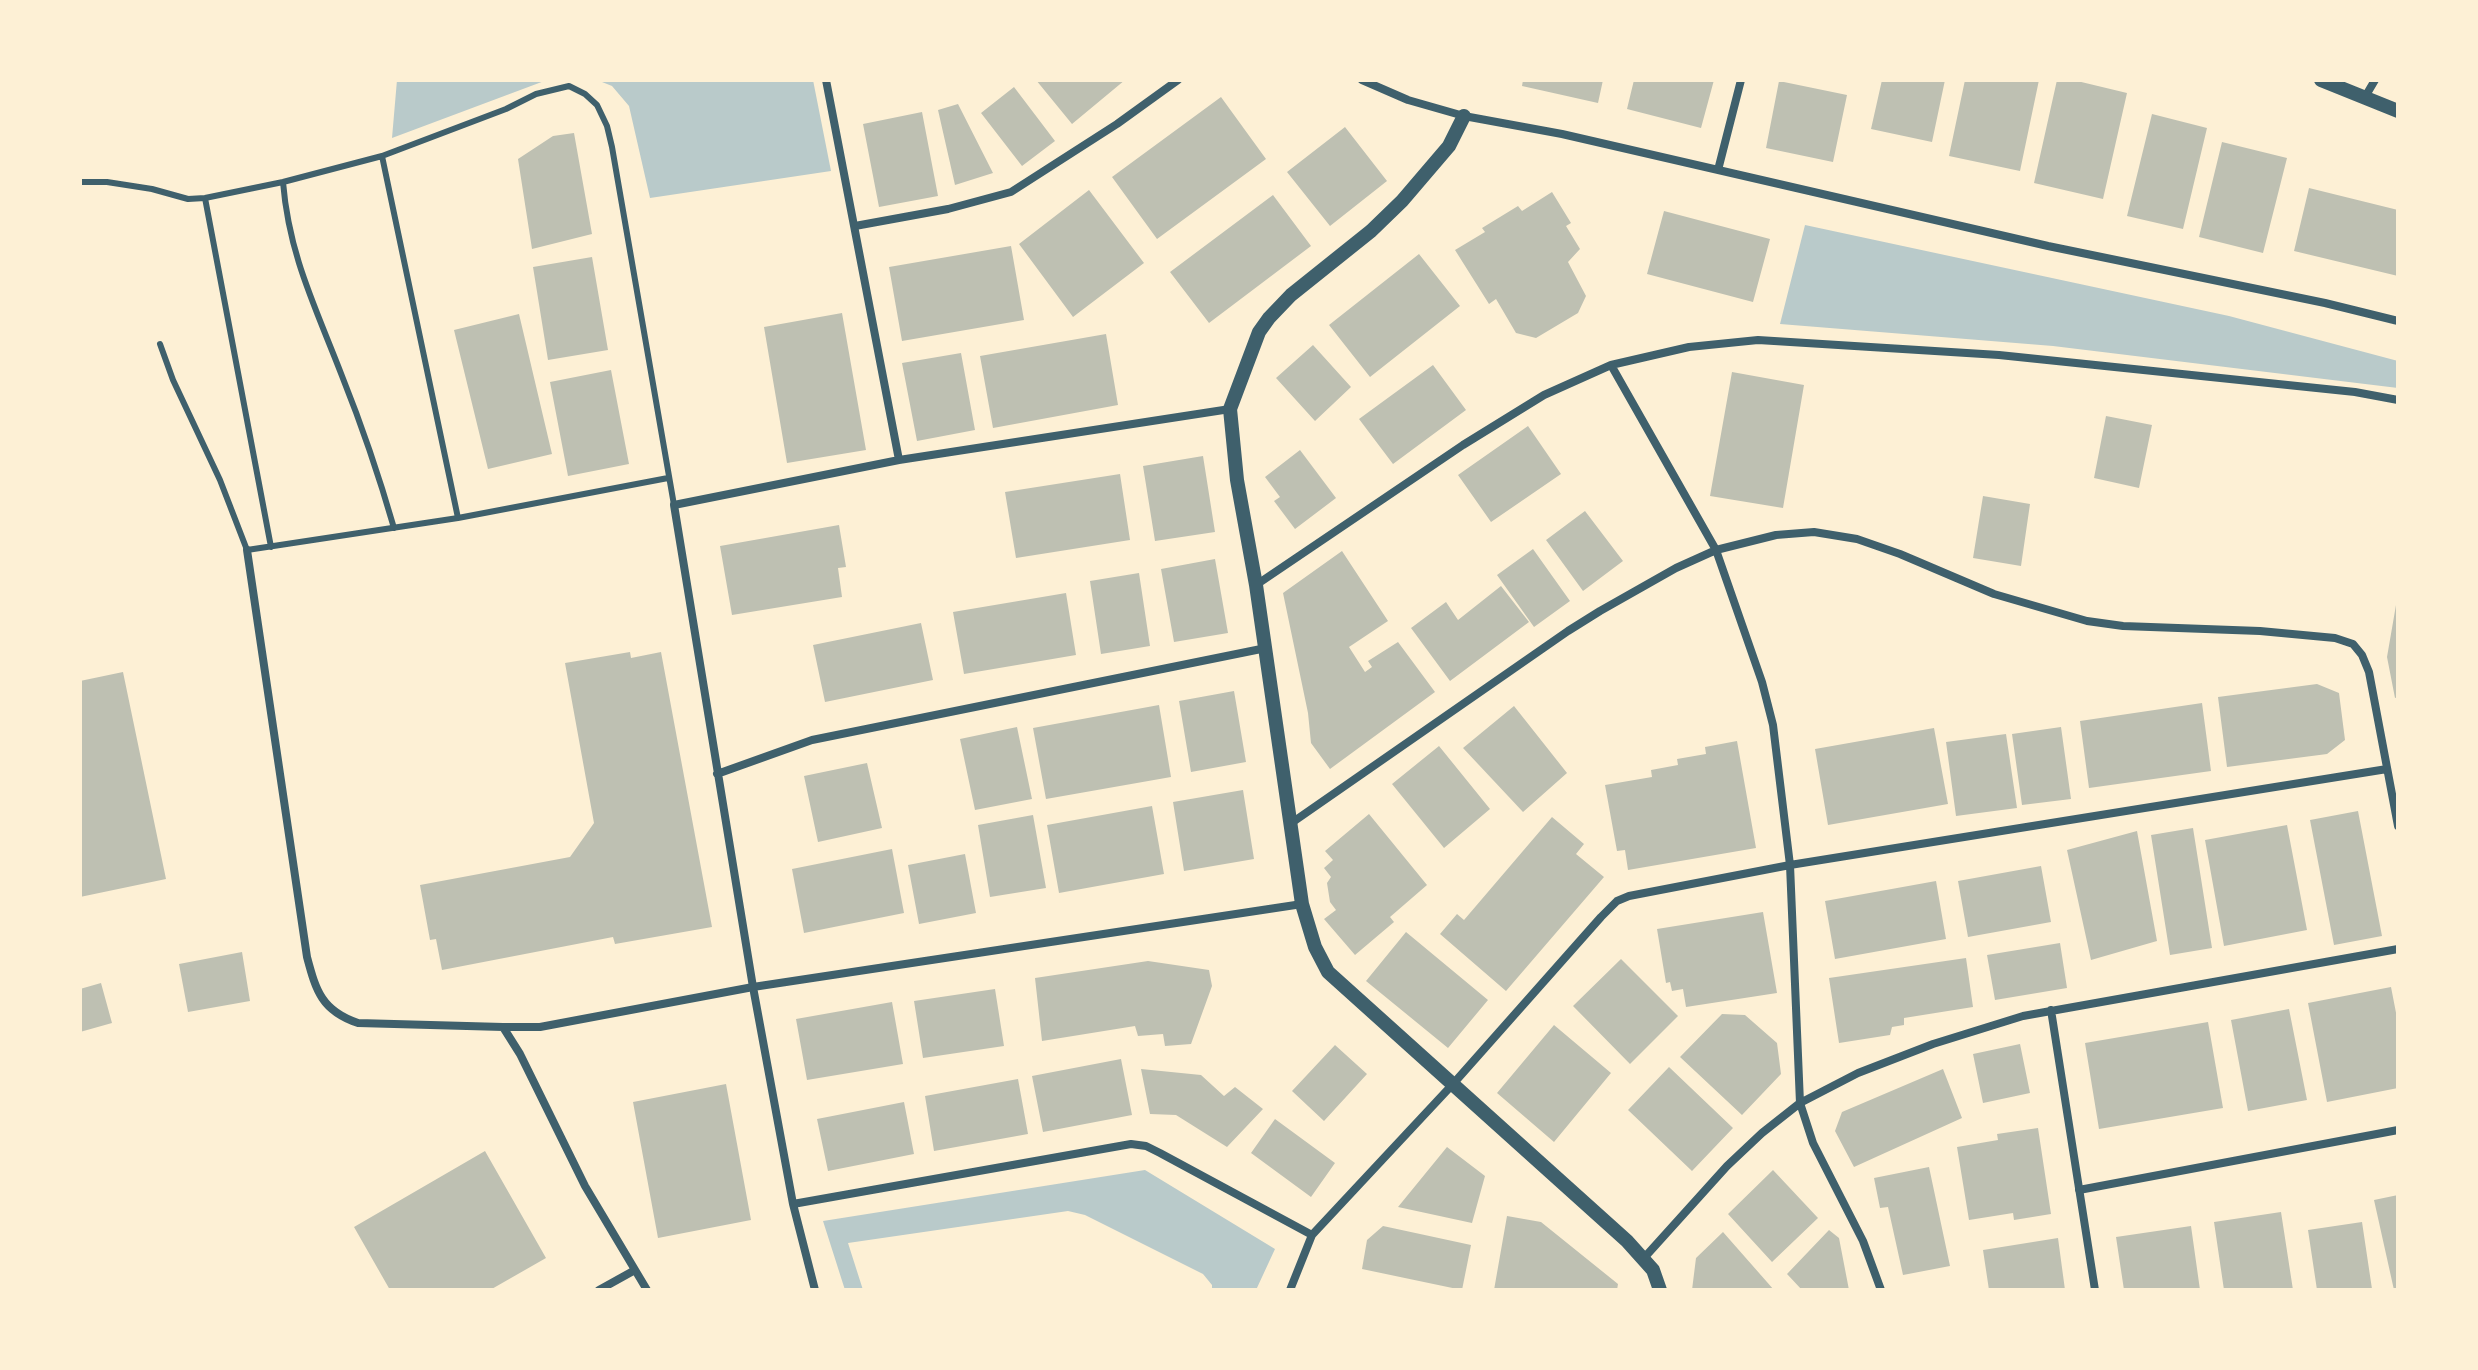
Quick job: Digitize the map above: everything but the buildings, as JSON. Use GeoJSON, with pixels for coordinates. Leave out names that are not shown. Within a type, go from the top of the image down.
{"type":"FeatureCollection","features":[{"type":"Feature","properties":{"kind":"street"},"geometry":{"type":"LineString","coordinates":[[826,80],[899,460]]}},
{"type":"Feature","properties":{"kind":"street"},"geometry":{"type":"LineString","coordinates":[[855,226],[948,209],[1011,192],[1117,124],[1178,80]]}},
{"type":"Feature","properties":{"kind":"street"},"geometry":{"type":"LineString","coordinates":[[1362,80],[1408,100],[1464,116],[1562,134],[2048,246],[2398,321]]}},
{"type":"Feature","properties":{"kind":"street"},"geometry":{"type":"LineString","coordinates":[[1718,170],[1741,80]]}},
{"type":"Feature","properties":{"kind":"street"},"geometry":{"type":"LineString","coordinates":[[2321,80],[2398,111]]}},
{"type":"Feature","properties":{"kind":"street"},"geometry":{"type":"LineString","coordinates":[[2365,97],[2375,80]]}},
{"type":"Feature","properties":{"kind":"street"},"geometry":{"type":"LineString","coordinates":[[1464,116],[1449,146],[1402,201],[1371,231],[1291,295],[1269,318],[1259,332],[1230,409],[1237,480],[1266,648],[1302,904],[1315,947],[1328,972],[1644,1258],[1653,1270],[1660,1290]]}},
{"type":"Feature","properties":{"kind":"street"},"geometry":{"type":"LineString","coordinates":[[1256,585],[1509,415],[1544,395],[1611,365],[1689,347],[1758,340],[2053,360],[2355,392],[2398,400]]}},
{"type":"Feature","properties":{"kind":"street"},"geometry":{"type":"LineString","coordinates":[[1611,365],[1716,550],[1762,682],[1773,725],[1790,865],[1800,1103],[1813,1143],[1863,1241],[1881,1290]]}},
{"type":"Feature","properties":{"kind":"street"},"geometry":{"type":"LineString","coordinates":[[815,1290],[793,1204],[753,987],[674,505],[899,460],[1230,409]]}},
{"type":"Feature","properties":{"kind":"street"},"geometry":{"type":"LineString","coordinates":[[1290,824],[1568,631],[1676,568],[1716,550],[1776,535],[1814,532],[1857,539],[1994,594],[2087,621],[2123,626],[2273,632],[2335,638],[2353,644],[2369,672],[2398,826]]}},
{"type":"Feature","properties":{"kind":"street"},"geometry":{"type":"LineString","coordinates":[[247,550],[307,957],[314,984],[325,1004],[339,1017],[358,1023],[540,1027],[753,987],[1302,904]]}},
{"type":"Feature","properties":{"kind":"street"},"geometry":{"type":"LineString","coordinates":[[717,774],[812,740],[1266,648]]}},
{"type":"Feature","properties":{"kind":"street"},"geometry":{"type":"LineString","coordinates":[[1290,1290],[1312,1235],[1617,901],[1641,891],[1790,865],[2387,769]]}},
{"type":"Feature","properties":{"kind":"street"},"geometry":{"type":"LineString","coordinates":[[1644,1258],[1727,1166],[1762,1133],[1800,1103],[1858,1073],[1989,1024],[2051,1010],[2398,949]]}},
{"type":"Feature","properties":{"kind":"street"},"geometry":{"type":"LineString","coordinates":[[2051,1010],[2095,1290]]}},
{"type":"Feature","properties":{"kind":"street"},"geometry":{"type":"LineString","coordinates":[[503,1027],[520,1054],[585,1186],[647,1290]]}},
{"type":"Feature","properties":{"kind":"street"},"geometry":{"type":"LineString","coordinates":[[2079,1190],[2398,1130]]}},
{"type":"Feature","properties":{"kind":"street"},"geometry":{"type":"LineString","coordinates":[[793,1204],[1131,1144],[1146,1146],[1160,1153],[1312,1235]]}},
{"type":"Feature","properties":{"kind":"street"},"geometry":{"type":"LineString","coordinates":[[599,1290],[635,1270]]}},
{"type":"Feature","properties":{"kind":"lane"},"geometry":{"type":"LineString","coordinates":[[80,182],[107,182],[188,199],[205,198],[283,182],[382,156],[506,109],[552,88],[569,86],[585,94],[597,105],[612,147],[674,505]]}},
{"type":"Feature","properties":{"kind":"lane"},"geometry":{"type":"LineString","coordinates":[[382,156],[458,518]]}},
{"type":"Feature","properties":{"kind":"lane"},"geometry":{"type":"LineString","coordinates":[[283,182],[286,216],[297,262],[364,429],[394,528]]}},
{"type":"Feature","properties":{"kind":"lane"},"geometry":{"type":"LineString","coordinates":[[205,198],[271,547]]}},
{"type":"Feature","properties":{"kind":"lane"},"geometry":{"type":"LineString","coordinates":[[160,344],[247,550],[458,518],[668,478]]}},
{"type":"Feature","properties":{"kind":"shaded area"},"geometry":{"type":"Polygon","coordinates":[[[397,80],[547,80],[392,138],[397,80]]]}},
{"type":"Feature","properties":{"kind":"shaded area"},"geometry":{"type":"Polygon","coordinates":[[[597,80],[813,80],[831,171],[650,198],[629,106],[612,86],[597,80]]]}},
{"type":"Feature","properties":{"kind":"shaded area"},"geometry":{"type":"Polygon","coordinates":[[[1805,225],[2229,316],[2398,361],[2398,388],[2053,346],[1780,324],[1805,225]]]}},
{"type":"Feature","properties":{"kind":"shaded area"},"geometry":{"type":"Polygon","coordinates":[[[1145,1170],[1275,1249],[1256,1290],[1212,1290],[1212,1285],[1203,1274],[1085,1215],[1068,1211],[848,1243],[863,1290],[845,1290],[823,1221],[1145,1170]]]}}]}
